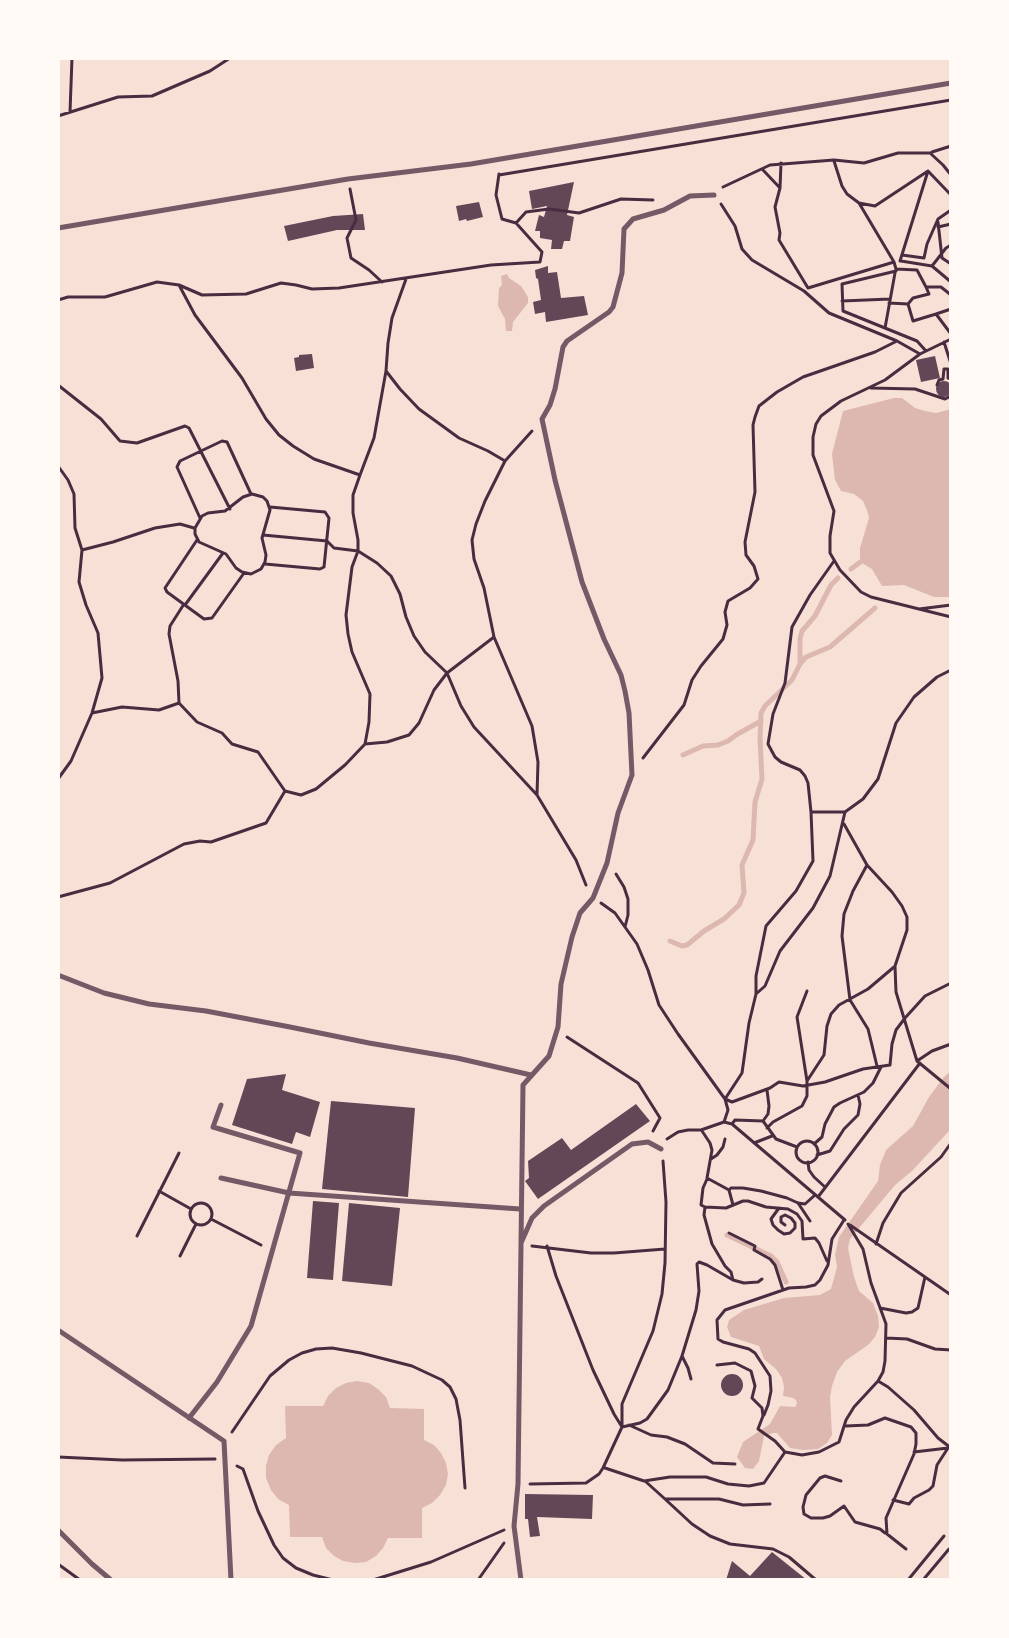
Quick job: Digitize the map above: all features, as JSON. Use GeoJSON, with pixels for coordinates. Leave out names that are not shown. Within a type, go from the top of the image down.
{"type":"FeatureCollection","features":[{"type":"Feature","properties":{"kind":"lane"},"geometry":{"type":"LineString","coordinates":[[58,228],[951,83]]}},
{"type":"Feature","properties":{"kind":"lane"},"geometry":{"type":"LineString","coordinates":[[521,1580],[514,1526],[518,1484],[523,1085],[549,1056],[572,937],[580,913],[593,898],[607,863],[618,813],[632,775],[630,724],[621,675],[582,582],[542,419],[555,389],[563,347],[613,307],[622,273],[624,229],[633,219],[664,210],[690,196],[714,195]]}},
{"type":"Feature","properties":{"kind":"lane"},"geometry":{"type":"LineString","coordinates":[[58,975],[104,993],[149,1004],[206,1011],[531,1075]]}},
{"type":"Feature","properties":{"kind":"lane"},"geometry":{"type":"LineString","coordinates":[[189,1418],[247,1335],[258,1308],[300,1153],[213,1127],[221,1105]]}},
{"type":"Feature","properties":{"kind":"lane"},"geometry":{"type":"LineString","coordinates":[[520,1247],[532,1218],[544,1206],[632,1144],[648,1142],[661,1149]]}},
{"type":"Feature","properties":{"kind":"lane"},"geometry":{"type":"LineString","coordinates":[[221,1178],[289,1193],[520,1209]]}},
{"type":"Feature","properties":{"kind":"lane"},"geometry":{"type":"LineString","coordinates":[[58,1330],[224,1441],[231,1580]]}},
{"type":"Feature","properties":{"kind":"lane"},"geometry":{"type":"LineString","coordinates":[[58,1530],[111,1580]]}},
{"type":"Feature","properties":{"kind":"path"},"geometry":{"type":"LineString","coordinates":[[70,112],[72,58]]}},
{"type":"Feature","properties":{"kind":"path"},"geometry":{"type":"LineString","coordinates":[[58,116],[118,97],[152,96],[210,71],[230,58]]}},
{"type":"Feature","properties":{"kind":"path"},"geometry":{"type":"LineString","coordinates":[[499,175],[951,100]]}},
{"type":"Feature","properties":{"kind":"path"},"geometry":{"type":"LineString","coordinates":[[920,354],[897,341],[829,313],[804,291],[752,260],[742,249],[735,226],[714,195],[722,187],[770,165],[834,160],[864,163],[898,153],[930,153],[951,146]]}},
{"type":"Feature","properties":{"kind":"path"},"geometry":{"type":"LineString","coordinates":[[930,153],[951,175]]}},
{"type":"Feature","properties":{"kind":"path"},"geometry":{"type":"LineString","coordinates":[[58,300],[105,297],[157,282],[179,285],[202,295],[246,294],[281,283],[312,289],[406,279],[491,265],[540,262],[542,252],[516,223],[502,219],[496,195],[502,158]]}},
{"type":"Feature","properties":{"kind":"path"},"geometry":{"type":"LineString","coordinates":[[834,160],[842,186],[859,203],[894,262],[896,270],[885,328]]}},
{"type":"Feature","properties":{"kind":"path"},"geometry":{"type":"LineString","coordinates":[[781,163],[775,207],[779,240],[808,288],[900,261],[932,266],[951,282]]}},
{"type":"Feature","properties":{"kind":"path"},"geometry":{"type":"LineString","coordinates":[[763,169],[780,188]]}},
{"type":"Feature","properties":{"kind":"path"},"geometry":{"type":"LineString","coordinates":[[859,203],[875,206],[928,171]]}},
{"type":"Feature","properties":{"kind":"path"},"geometry":{"type":"LineString","coordinates":[[928,171],[951,195]]}},
{"type":"Feature","properties":{"kind":"path"},"geometry":{"type":"LineString","coordinates":[[900,261],[928,171]]}},
{"type":"Feature","properties":{"kind":"path"},"geometry":{"type":"LineString","coordinates":[[348,179],[356,220],[347,238],[351,258],[382,282]]}},
{"type":"Feature","properties":{"kind":"path"},"geometry":{"type":"LineString","coordinates":[[516,223],[526,212],[549,209],[579,213],[621,199],[681,202]]}},
{"type":"Feature","properties":{"kind":"path"},"geometry":{"type":"LineString","coordinates":[[951,210],[938,219],[944,261],[951,264]]}},
{"type":"Feature","properties":{"kind":"path"},"geometry":{"type":"LineString","coordinates":[[901,255],[924,258],[930,235],[938,225],[951,224]]}},
{"type":"Feature","properties":{"kind":"path"},"geometry":{"type":"LineString","coordinates":[[932,266],[951,245]]}},
{"type":"Feature","properties":{"kind":"path"},"geometry":{"type":"LineString","coordinates":[[908,304],[913,298],[929,294],[917,270],[896,270],[842,284],[843,311],[917,341],[926,351]]}},
{"type":"Feature","properties":{"kind":"path"},"geometry":{"type":"LineString","coordinates":[[223,553],[170,626],[179,703],[197,722],[222,733],[232,744],[258,752],[285,791],[301,795],[316,789],[365,744],[370,694],[352,652],[346,615],[352,567],[358,551],[353,495],[374,438],[392,318],[406,279]]}},
{"type":"Feature","properties":{"kind":"path"},"geometry":{"type":"LineString","coordinates":[[179,285],[195,315],[279,435],[314,459],[360,475]]}},
{"type":"Feature","properties":{"kind":"path"},"geometry":{"type":"LineString","coordinates":[[926,287],[941,287],[951,295]]}},
{"type":"Feature","properties":{"kind":"path"},"geometry":{"type":"LineString","coordinates":[[842,301],[908,304]]}},
{"type":"Feature","properties":{"kind":"path"},"geometry":{"type":"LineString","coordinates":[[908,304],[913,321],[951,309]]}},
{"type":"Feature","properties":{"kind":"path"},"geometry":{"type":"LineString","coordinates":[[936,314],[951,336],[871,388],[826,411],[816,424],[813,455],[834,511],[830,553],[840,570],[861,592],[871,597],[951,617]]}},
{"type":"Feature","properties":{"kind":"path"},"geometry":{"type":"LineString","coordinates":[[632,775],[684,705],[692,680],[723,639],[728,601],[750,588],[758,579],[746,555],[745,542],[755,492],[753,425],[759,406],[803,377],[875,352],[897,341]]}},
{"type":"Feature","properties":{"kind":"path"},"geometry":{"type":"LineString","coordinates":[[944,342],[951,364]]}},
{"type":"Feature","properties":{"kind":"path"},"geometry":{"type":"LineString","coordinates":[[937,385],[943,379],[944,369],[948,369],[948,378],[951,379]]}},
{"type":"Feature","properties":{"kind":"path"},"geometry":{"type":"LineString","coordinates":[[386,371],[419,409],[459,438],[505,461]]}},
{"type":"Feature","properties":{"kind":"path"},"geometry":{"type":"LineString","coordinates":[[58,385],[101,419],[120,441],[137,443],[185,426],[189,428],[230,509]]}},
{"type":"Feature","properties":{"kind":"path"},"geometry":{"type":"LineString","coordinates":[[871,388],[915,389],[945,399],[951,396]]}},
{"type":"Feature","properties":{"kind":"path"},"geometry":{"type":"LineString","coordinates":[[537,795],[538,762],[532,726],[494,637],[472,540],[485,501],[505,461],[542,419]]}},
{"type":"Feature","properties":{"kind":"path"},"geometry":{"type":"LineString","coordinates":[[200,518],[177,464],[222,441],[227,442],[252,494]]}},
{"type":"Feature","properties":{"kind":"path"},"geometry":{"type":"LineString","coordinates":[[58,466],[74,494],[75,528],[82,550],[79,582],[98,633],[102,678],[92,713],[71,761],[58,779]]}},
{"type":"Feature","properties":{"kind":"path"},"geometry":{"type":"LineString","coordinates":[[252,494],[263,497],[270,507],[270,517],[263,535],[266,555],[264,564],[256,572],[244,573],[223,553],[198,540],[195,528],[200,518],[208,513],[230,509],[243,497],[252,494]]}},
{"type":"Feature","properties":{"kind":"path"},"geometry":{"type":"LineString","coordinates":[[264,564],[322,568],[325,565],[329,518],[325,512],[270,507]]}},
{"type":"Feature","properties":{"kind":"path"},"geometry":{"type":"LineString","coordinates":[[82,550],[155,528],[180,524],[195,528]]}},
{"type":"Feature","properties":{"kind":"path"},"geometry":{"type":"LineString","coordinates":[[263,535],[327,541],[334,548],[358,551],[391,576],[414,636],[425,652],[447,673],[474,727],[537,795],[576,860],[593,898],[615,913],[637,944],[659,1005],[725,1099],[728,1110],[724,1122]]}},
{"type":"Feature","properties":{"kind":"path"},"geometry":{"type":"LineString","coordinates":[[198,540],[165,588],[204,619],[212,618],[244,573]]}},
{"type":"Feature","properties":{"kind":"path"},"geometry":{"type":"LineString","coordinates":[[725,1099],[742,1073],[766,926],[796,891],[813,861],[808,783],[800,770],[775,757],[768,744],[773,714],[785,683],[792,627],[834,561]]}},
{"type":"Feature","properties":{"kind":"path"},"geometry":{"type":"LineString","coordinates":[[915,609],[951,605]]}},
{"type":"Feature","properties":{"kind":"path"},"geometry":{"type":"LineString","coordinates":[[365,744],[387,742],[409,735],[447,673],[494,637]]}},
{"type":"Feature","properties":{"kind":"path"},"geometry":{"type":"LineString","coordinates":[[811,812],[845,812],[863,799],[878,779],[896,723],[914,697],[937,677],[951,670]]}},
{"type":"Feature","properties":{"kind":"path"},"geometry":{"type":"LineString","coordinates":[[92,713],[122,707],[159,710],[179,703]]}},
{"type":"Feature","properties":{"kind":"path"},"geometry":{"type":"LineString","coordinates":[[58,897],[110,883],[184,844],[211,842],[260,826],[274,813],[285,791]]}},
{"type":"Feature","properties":{"kind":"path"},"geometry":{"type":"LineString","coordinates":[[756,994],[765,986],[780,951],[813,908],[830,876],[845,812]]}},
{"type":"Feature","properties":{"kind":"path"},"geometry":{"type":"LineString","coordinates":[[843,823],[867,865],[892,892],[907,917],[907,930],[895,966],[896,992],[919,1062],[951,1089]]}},
{"type":"Feature","properties":{"kind":"path"},"geometry":{"type":"LineString","coordinates":[[607,863],[624,887],[628,899],[625,927]]}},
{"type":"Feature","properties":{"kind":"path"},"geometry":{"type":"LineString","coordinates":[[814,1144],[822,1137],[834,1107],[864,1092],[873,1083],[880,1066],[868,1029],[850,1000],[842,936],[844,914],[867,865]]}},
{"type":"Feature","properties":{"kind":"path"},"geometry":{"type":"LineString","coordinates":[[807,1083],[824,1055],[831,1014],[895,966]]}},
{"type":"Feature","properties":{"kind":"path"},"geometry":{"type":"LineString","coordinates":[[725,1099],[732,1102],[779,1082],[792,1085],[825,1082],[890,1065],[896,1030],[925,996],[951,983]]}},
{"type":"Feature","properties":{"kind":"path"},"geometry":{"type":"LineString","coordinates":[[767,1128],[802,1106],[807,1096],[797,1017],[807,991]]}},
{"type":"Feature","properties":{"kind":"path"},"geometry":{"type":"LineString","coordinates":[[556,1032],[638,1083],[660,1118],[648,1142]]}},
{"type":"Feature","properties":{"kind":"path"},"geometry":{"type":"LineString","coordinates":[[729,1190],[743,1188],[761,1191],[805,1204],[825,1187],[919,1062],[932,1051],[951,1044]]}},
{"type":"Feature","properties":{"kind":"path"},"geometry":{"type":"LineString","coordinates":[[763,1121],[769,1106],[767,1089]]}},
{"type":"Feature","properties":{"kind":"path"},"geometry":{"type":"LineString","coordinates":[[797,1147],[798,1159],[804,1163],[812,1162],[817,1155],[830,1151],[844,1129],[858,1115],[858,1095]]}},
{"type":"Feature","properties":{"kind":"path"},"geometry":{"type":"LineString","coordinates":[[732,1124],[735,1120],[763,1121]]}},
{"type":"Feature","properties":{"kind":"path"},"geometry":{"type":"LineString","coordinates":[[763,1121],[776,1139],[797,1147]]}},
{"type":"Feature","properties":{"kind":"path"},"geometry":{"type":"LineString","coordinates":[[518,1484],[586,1483],[603,1468],[622,1427],[622,1404],[653,1331],[662,1294],[666,1202],[661,1149],[668,1137],[678,1132],[701,1130],[724,1122],[732,1124],[846,1222],[951,1295]]}},
{"type":"Feature","properties":{"kind":"path"},"geometry":{"type":"LineString","coordinates":[[701,1130],[710,1143],[711,1159],[701,1205],[726,1208],[748,1201],[788,1209],[802,1221],[803,1239],[815,1238],[819,1243],[828,1265]]}},
{"type":"Feature","properties":{"kind":"path"},"geometry":{"type":"LineString","coordinates":[[754,1143],[773,1136]]}},
{"type":"Feature","properties":{"kind":"path"},"geometry":{"type":"LineString","coordinates":[[711,1159],[723,1147],[725,1139]]}},
{"type":"Feature","properties":{"kind":"path"},"geometry":{"type":"LineString","coordinates":[[797,1147],[807,1141],[814,1144],[817,1155]]}},
{"type":"Feature","properties":{"kind":"path"},"geometry":{"type":"LineString","coordinates":[[876,1244],[883,1223],[901,1193],[941,1157],[951,1143]]}},
{"type":"Feature","properties":{"kind":"path"},"geometry":{"type":"LineString","coordinates":[[137,1236],[179,1153]]}},
{"type":"Feature","properties":{"kind":"path"},"geometry":{"type":"LineString","coordinates":[[808,1162],[809,1170],[825,1187]]}},
{"type":"Feature","properties":{"kind":"path"},"geometry":{"type":"LineString","coordinates":[[707,1178],[729,1190],[733,1205]]}},
{"type":"Feature","properties":{"kind":"path"},"geometry":{"type":"LineString","coordinates":[[159,1191],[191,1210]]}},
{"type":"Feature","properties":{"kind":"path"},"geometry":{"type":"LineString","coordinates":[[199,1203],[206,1204],[212,1212],[211,1219],[206,1224],[196,1224],[191,1219],[191,1210],[199,1203]]}},
{"type":"Feature","properties":{"kind":"path"},"geometry":{"type":"LineString","coordinates":[[798,1203],[810,1221]]}},
{"type":"Feature","properties":{"kind":"path"},"geometry":{"type":"LineString","coordinates":[[705,1207],[704,1215],[712,1244],[733,1280]]}},
{"type":"Feature","properties":{"kind":"path"},"geometry":{"type":"LineString","coordinates":[[779,1208],[771,1219],[773,1225],[784,1234],[795,1228],[795,1223],[785,1215],[781,1217],[785,1225]]}},
{"type":"Feature","properties":{"kind":"path"},"geometry":{"type":"LineString","coordinates":[[211,1219],[273,1252]]}},
{"type":"Feature","properties":{"kind":"path"},"geometry":{"type":"LineString","coordinates":[[846,1222],[863,1249],[886,1324],[883,1372],[854,1407],[839,1442],[819,1452],[802,1455],[785,1452],[758,1429],[768,1405],[770,1376],[755,1353],[718,1339],[717,1320],[725,1310],[789,1288],[815,1285],[828,1265],[832,1239],[846,1222]]}},
{"type":"Feature","properties":{"kind":"path"},"geometry":{"type":"LineString","coordinates":[[180,1256],[196,1224]]}},
{"type":"Feature","properties":{"kind":"path"},"geometry":{"type":"LineString","coordinates":[[729,1233],[770,1259],[783,1290]]}},
{"type":"Feature","properties":{"kind":"path"},"geometry":{"type":"LineString","coordinates":[[520,1247],[537,1245],[591,1253],[665,1249]]}},
{"type":"Feature","properties":{"kind":"path"},"geometry":{"type":"LineString","coordinates":[[547,1246],[593,1370],[622,1427]]}},
{"type":"Feature","properties":{"kind":"path"},"geometry":{"type":"LineString","coordinates":[[622,1427],[647,1419],[668,1390],[696,1310],[699,1291],[697,1264],[707,1265],[744,1283],[762,1279]]}},
{"type":"Feature","properties":{"kind":"path"},"geometry":{"type":"LineString","coordinates":[[880,1308],[896,1313],[912,1312],[918,1308],[925,1277]]}},
{"type":"Feature","properties":{"kind":"path"},"geometry":{"type":"LineString","coordinates":[[886,1338],[907,1339],[935,1349],[951,1350]]}},
{"type":"Feature","properties":{"kind":"path"},"geometry":{"type":"LineString","coordinates":[[224,1441],[270,1376],[289,1360],[316,1349],[332,1348],[361,1353],[431,1373],[450,1387],[460,1420],[465,1488]]}},
{"type":"Feature","properties":{"kind":"path"},"geometry":{"type":"LineString","coordinates":[[682,1356],[691,1379]]}},
{"type":"Feature","properties":{"kind":"path"},"geometry":{"type":"LineString","coordinates":[[717,1365],[735,1363],[751,1371],[755,1386],[752,1398],[762,1408],[763,1416]]}},
{"type":"Feature","properties":{"kind":"path"},"geometry":{"type":"LineString","coordinates":[[878,1381],[914,1410],[950,1448]]}},
{"type":"Feature","properties":{"kind":"path"},"geometry":{"type":"LineString","coordinates":[[844,1426],[868,1425],[885,1418],[911,1427],[916,1433],[914,1452],[886,1518],[887,1534]]}},
{"type":"Feature","properties":{"kind":"path"},"geometry":{"type":"LineString","coordinates":[[629,1425],[651,1435],[685,1444],[713,1463],[735,1464]]}},
{"type":"Feature","properties":{"kind":"path"},"geometry":{"type":"LineString","coordinates":[[914,1452],[950,1448]]}},
{"type":"Feature","properties":{"kind":"path"},"geometry":{"type":"LineString","coordinates":[[893,1500],[909,1504],[929,1490],[933,1486],[937,1465],[950,1448]]}},
{"type":"Feature","properties":{"kind":"path"},"geometry":{"type":"LineString","coordinates":[[644,1481],[706,1477],[728,1484],[749,1486],[764,1483],[785,1452]]}},
{"type":"Feature","properties":{"kind":"path"},"geometry":{"type":"LineString","coordinates":[[58,1457],[225,1459],[243,1469],[258,1511],[283,1558],[296,1568],[333,1580]]}},
{"type":"Feature","properties":{"kind":"path"},"geometry":{"type":"LineString","coordinates":[[603,1468],[644,1481],[710,1536],[730,1544],[773,1549],[789,1557],[816,1580]]}},
{"type":"Feature","properties":{"kind":"path"},"geometry":{"type":"LineString","coordinates":[[841,1481],[825,1476],[820,1478],[806,1495],[804,1514],[811,1518],[823,1518],[844,1506],[855,1522],[880,1529],[906,1549]]}},
{"type":"Feature","properties":{"kind":"path"},"geometry":{"type":"LineString","coordinates":[[665,1499],[719,1499],[743,1505],[770,1504]]}},
{"type":"Feature","properties":{"kind":"path"},"geometry":{"type":"LineString","coordinates":[[373,1580],[431,1562],[514,1526]]}},
{"type":"Feature","properties":{"kind":"path"},"geometry":{"type":"LineString","coordinates":[[478,1580],[514,1526]]}},
{"type":"Feature","properties":{"kind":"path"},"geometry":{"type":"LineString","coordinates":[[908,1580],[944,1536]]}},
{"type":"Feature","properties":{"kind":"path"},"geometry":{"type":"LineString","coordinates":[[923,1580],[951,1550]]}},
{"type":"Feature","properties":{"kind":"path"},"geometry":{"type":"LineString","coordinates":[[58,1564],[80,1580]]}},
{"type":"Feature","properties":{"kind":"shaded area"},"geometry":{"type":"Polygon","coordinates":[[[507,274],[528,297],[528,303],[513,322],[512,331],[506,331],[505,319],[498,306],[501,276],[507,274]]]}},
{"type":"Feature","properties":{"kind":"shaded area"},"geometry":{"type":"Polygon","coordinates":[[[902,398],[925,411],[936,413],[951,409],[951,597],[934,597],[904,585],[882,586],[872,569],[860,562],[860,548],[869,518],[867,510],[863,501],[854,494],[841,491],[835,480],[832,454],[843,411],[902,398]]]}},
{"type":"Feature","properties":{"kind":"shaded area"},"geometry":{"type":"Polygon","coordinates":[[[951,1071],[949,1131],[895,1185],[850,1239],[848,1248],[854,1277],[859,1291],[873,1303],[879,1327],[868,1345],[845,1361],[837,1372],[830,1397],[832,1435],[818,1449],[803,1450],[790,1448],[777,1433],[764,1436],[759,1461],[753,1469],[745,1468],[737,1457],[743,1442],[770,1424],[780,1406],[795,1407],[797,1404],[793,1398],[783,1396],[782,1378],[764,1359],[759,1346],[731,1337],[727,1327],[729,1320],[744,1310],[784,1298],[820,1295],[831,1289],[837,1267],[835,1255],[839,1237],[878,1181],[886,1150],[913,1126],[929,1097],[951,1071]]]}},
{"type":"Feature","properties":{"kind":"shaded area"},"geometry":{"type":"Polygon","coordinates":[[[357,1381],[369,1383],[378,1389],[386,1397],[390,1408],[424,1409],[424,1440],[441,1453],[448,1474],[440,1495],[422,1508],[422,1538],[388,1538],[376,1556],[366,1562],[355,1563],[334,1556],[326,1548],[322,1537],[290,1537],[289,1505],[278,1499],[271,1490],[266,1478],[266,1466],[276,1445],[286,1438],[285,1406],[323,1406],[336,1388],[357,1381]]]}},
{"type":"Feature","properties":{"kind":"building"},"geometry":{"type":"Polygon","coordinates":[[[574,182],[567,215],[574,217],[570,241],[564,241],[562,249],[551,249],[552,240],[540,238],[540,231],[535,231],[539,215],[544,217],[547,206],[532,209],[529,191],[574,182]]]}},
{"type":"Feature","properties":{"kind":"building"},"geometry":{"type":"Polygon","coordinates":[[[479,202],[483,217],[459,221],[456,206],[479,202]]]}},
{"type":"Feature","properties":{"kind":"building"},"geometry":{"type":"Polygon","coordinates":[[[363,214],[365,230],[337,230],[288,241],[284,226],[333,216],[363,214]]]}},
{"type":"Feature","properties":{"kind":"building"},"geometry":{"type":"Polygon","coordinates":[[[548,266],[548,273],[557,272],[561,298],[584,296],[588,315],[546,322],[545,312],[535,314],[533,302],[541,300],[535,270],[548,266]]]}},
{"type":"Feature","properties":{"kind":"building"},"geometry":{"type":"Polygon","coordinates":[[[312,354],[314,368],[296,371],[294,358],[312,354]]]}},
{"type":"Feature","properties":{"kind":"building"},"geometry":{"type":"Polygon","coordinates":[[[935,356],[940,378],[921,382],[916,360],[935,356]]]}},
{"type":"Feature","properties":{"kind":"building"},"geometry":{"type":"Polygon","coordinates":[[[944,381],[950,383],[950,395],[944,397],[938,395],[936,389],[938,383],[944,381]]]}},
{"type":"Feature","properties":{"kind":"building"},"geometry":{"type":"Polygon","coordinates":[[[286,1074],[282,1090],[320,1102],[310,1137],[296,1132],[292,1144],[232,1125],[247,1079],[286,1074]]]}},
{"type":"Feature","properties":{"kind":"building"},"geometry":{"type":"Polygon","coordinates":[[[331,1101],[415,1108],[408,1197],[322,1189],[331,1101]]]}},
{"type":"Feature","properties":{"kind":"building"},"geometry":{"type":"Polygon","coordinates":[[[636,1104],[650,1121],[538,1199],[525,1181],[529,1178],[528,1161],[562,1138],[571,1150],[636,1104]]]}},
{"type":"Feature","properties":{"kind":"building"},"geometry":{"type":"Polygon","coordinates":[[[313,1201],[339,1203],[333,1280],[307,1278],[313,1201]]]}},
{"type":"Feature","properties":{"kind":"building"},"geometry":{"type":"Polygon","coordinates":[[[349,1203],[400,1208],[392,1286],[342,1281],[349,1203]]]}},
{"type":"Feature","properties":{"kind":"building"},"geometry":{"type":"Polygon","coordinates":[[[728,1374],[736,1374],[743,1385],[736,1396],[728,1396],[721,1389],[721,1381],[728,1374]]]}},
{"type":"Feature","properties":{"kind":"building"},"geometry":{"type":"Polygon","coordinates":[[[525,1494],[593,1495],[592,1519],[537,1517],[540,1536],[530,1537],[528,1519],[525,1519],[525,1494]]]}},
{"type":"Feature","properties":{"kind":"building"},"geometry":{"type":"Polygon","coordinates":[[[772,1552],[807,1580],[726,1580],[732,1561],[750,1576],[772,1552]]]}},
{"type":"Feature","properties":{"kind":"waterway"},"geometry":{"type":"LineString","coordinates":[[851,569],[863,560]]}},
{"type":"Feature","properties":{"kind":"waterway"},"geometry":{"type":"LineString","coordinates":[[800,663],[802,631],[838,578]]}},
{"type":"Feature","properties":{"kind":"waterway"},"geometry":{"type":"LineString","coordinates":[[670,941],[687,945],[724,919],[739,905],[744,893],[742,865],[753,840],[755,802],[762,779],[761,713],[765,706],[792,680],[806,657],[830,647],[875,608]]}},
{"type":"Feature","properties":{"kind":"waterway"},"geometry":{"type":"LineString","coordinates":[[683,755],[703,746],[728,741],[761,721]]}},
{"type":"Feature","properties":{"kind":"waterway"},"geometry":{"type":"LineString","coordinates":[[727,1235],[771,1256],[786,1282]]}}]}
